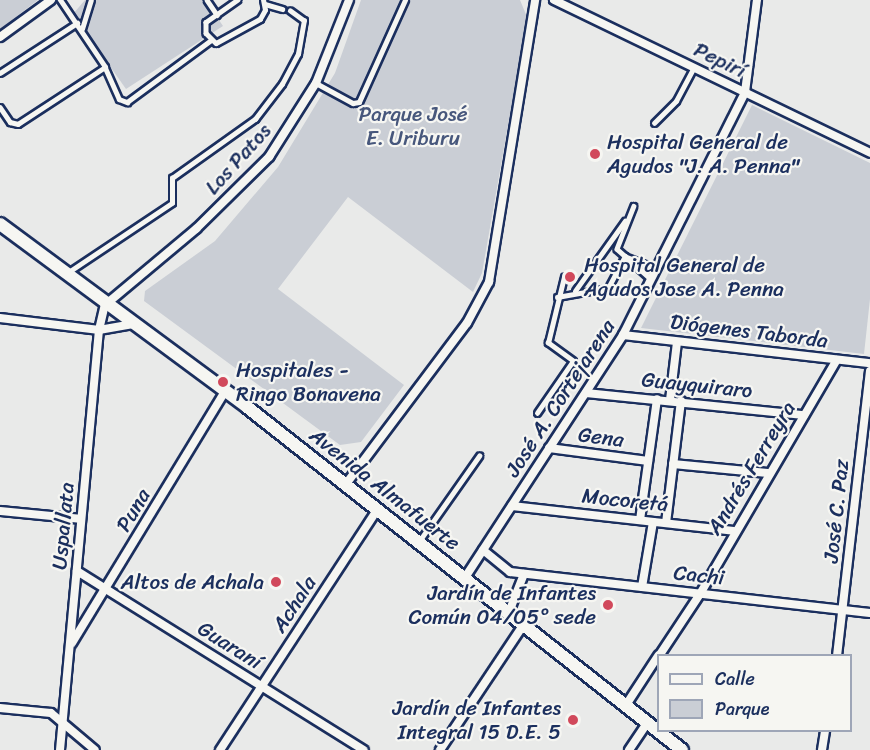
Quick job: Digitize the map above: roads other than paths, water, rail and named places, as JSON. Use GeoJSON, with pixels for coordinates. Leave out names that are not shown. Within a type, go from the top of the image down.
{"type":"FeatureCollection","features":[{"type":"Feature","properties":{"kind":"main road","name":"Avenida Almafuerte"},"geometry":{"type":"LineString","coordinates":[[0,224],[105,305],[225,391],[420,540],[657,729]]}},
{"type":"Feature","properties":{"kind":"main road","name":"Avenida Almafuerte"},"geometry":{"type":"LineString","coordinates":[[660,732],[682,750]]}},
{"type":"Feature","properties":{"kind":"street"},"geometry":{"type":"LineString","coordinates":[[0,37],[51,0]]}},
{"type":"Feature","properties":{"kind":"street","name":"Los Patos"},"geometry":{"type":"LineString","coordinates":[[105,305],[236,193],[293,124],[316,83],[349,0]]}},
{"type":"Feature","properties":{"kind":"street"},"geometry":{"type":"LineString","coordinates":[[346,484],[467,322],[489,282],[535,0]]}},
{"type":"Feature","properties":{"kind":"street","name":"Pepirí"},"geometry":{"type":"LineString","coordinates":[[554,0],[870,153]]}},
{"type":"Feature","properties":{"kind":"street","name":"José A. Cortejarena"},"geometry":{"type":"LineString","coordinates":[[466,576],[623,335],[657,268],[745,92],[757,0]]}},
{"type":"Feature","properties":{"kind":"street","name":"Uspallata"},"geometry":{"type":"LineString","coordinates":[[60,750],[99,330],[105,305]]}},
{"type":"Feature","properties":{"kind":"street"},"geometry":{"type":"LineString","coordinates":[[0,318],[99,330],[134,324]]}},
{"type":"Feature","properties":{"kind":"street","name":"Diógenes Taborda"},"geometry":{"type":"LineString","coordinates":[[623,335],[870,363]]}},
{"type":"Feature","properties":{"kind":"street"},"geometry":{"type":"LineString","coordinates":[[670,400],[678,342]]}},
{"type":"Feature","properties":{"kind":"street","name":"Andrés Ferreyra"},"geometry":{"type":"LineString","coordinates":[[660,654],[700,594],[734,531],[837,360]]}},
{"type":"Feature","properties":{"kind":"street","name":"José C. Paz"},"geometry":{"type":"LineString","coordinates":[[837,654],[870,371]]}},
{"type":"Feature","properties":{"kind":"street","name":"Puna"},"geometry":{"type":"LineString","coordinates":[[70,646],[225,391]]}},
{"type":"Feature","properties":{"kind":"street","name":"Guayquiraro"},"geometry":{"type":"LineString","coordinates":[[586,393],[804,415]]}},
{"type":"Feature","properties":{"kind":"street"},"geometry":{"type":"LineString","coordinates":[[640,520],[657,399]]}},
{"type":"Feature","properties":{"kind":"street"},"geometry":{"type":"LineString","coordinates":[[666,523],[681,401]]}},
{"type":"Feature","properties":{"kind":"street","name":"Gena"},"geometry":{"type":"LineString","coordinates":[[549,448],[648,461]]}},
{"type":"Feature","properties":{"kind":"street"},"geometry":{"type":"LineString","coordinates":[[673,464],[768,473]]}},
{"type":"Feature","properties":{"kind":"street","name":"Mocoretá"},"geometry":{"type":"LineString","coordinates":[[512,506],[734,531]]}},
{"type":"Feature","properties":{"kind":"street","name":"Achala"},"geometry":{"type":"LineString","coordinates":[[220,750],[378,508]]}},
{"type":"Feature","properties":{"kind":"street"},"geometry":{"type":"LineString","coordinates":[[0,511],[81,519]]}},
{"type":"Feature","properties":{"kind":"street"},"geometry":{"type":"LineString","coordinates":[[642,587],[653,522]]}},
{"type":"Feature","properties":{"kind":"street","name":"Cachi"},"geometry":{"type":"LineString","coordinates":[[483,550],[502,569],[524,574],[870,613]]}},
{"type":"Feature","properties":{"kind":"street","name":"Guaraní"},"geometry":{"type":"LineString","coordinates":[[77,571],[364,750]]}},
{"type":"Feature","properties":{"kind":"street"},"geometry":{"type":"LineString","coordinates":[[509,612],[524,574]]}},
{"type":"Feature","properties":{"kind":"street"},"geometry":{"type":"LineString","coordinates":[[440,750],[524,624]]}},
{"type":"Feature","properties":{"kind":"street","name":"Andrés Ferreyra"},"geometry":{"type":"LineString","coordinates":[[626,705],[657,659]]}},
{"type":"Feature","properties":{"kind":"street"},"geometry":{"type":"LineString","coordinates":[[0,708],[51,713],[95,750]]}},
{"type":"Feature","properties":{"kind":"street"},"geometry":{"type":"LineString","coordinates":[[629,750],[648,722]]}},
{"type":"Feature","properties":{"kind":"street"},"geometry":{"type":"LineString","coordinates":[[822,750],[825,732]]}},
{"type":"Feature","properties":{"kind":"lane"},"geometry":{"type":"LineString","coordinates":[[60,0],[82,29],[105,67],[119,99],[127,102],[211,40],[221,42],[260,19],[264,2],[282,9]]}},
{"type":"Feature","properties":{"kind":"lane"},"geometry":{"type":"LineString","coordinates":[[82,29],[91,0]]}},
{"type":"Feature","properties":{"kind":"lane"},"geometry":{"type":"LineString","coordinates":[[207,0],[217,15]]}},
{"type":"Feature","properties":{"kind":"lane"},"geometry":{"type":"LineString","coordinates":[[211,40],[206,22],[238,0]]}},
{"type":"Feature","properties":{"kind":"lane"},"geometry":{"type":"LineString","coordinates":[[316,83],[353,103],[359,102],[405,0]]}},
{"type":"Feature","properties":{"kind":"lane"},"geometry":{"type":"LineString","coordinates":[[65,274],[172,202],[172,178],[255,119],[282,84],[298,54],[304,21],[290,10]]}},
{"type":"Feature","properties":{"kind":"lane"},"geometry":{"type":"LineString","coordinates":[[0,73],[77,23]]}},
{"type":"Feature","properties":{"kind":"lane"},"geometry":{"type":"LineString","coordinates":[[0,107],[10,122],[18,124],[105,67]]}},
{"type":"Feature","properties":{"kind":"lane"},"geometry":{"type":"LineString","coordinates":[[654,123],[676,101],[694,67]]}},
{"type":"Feature","properties":{"kind":"lane"},"geometry":{"type":"LineString","coordinates":[[634,206],[616,243],[625,256],[651,279]]}},
{"type":"Feature","properties":{"kind":"lane"},"geometry":{"type":"LineString","coordinates":[[575,291],[628,219]]}},
{"type":"Feature","properties":{"kind":"lane"},"geometry":{"type":"LineString","coordinates":[[625,256],[657,268]]}},
{"type":"Feature","properties":{"kind":"lane"},"geometry":{"type":"LineString","coordinates":[[557,297],[575,291],[608,288],[625,256]]}},
{"type":"Feature","properties":{"kind":"lane"},"geometry":{"type":"LineString","coordinates":[[537,413],[573,361],[548,343],[557,297],[564,277]]}},
{"type":"Feature","properties":{"kind":"lane"},"geometry":{"type":"LineString","coordinates":[[420,540],[478,456]]}},
{"type":"Feature","properties":{"kind":"place","name":"Hospital General de Agudos \"J. A. Penna\""},"geometry":{"type":"Point","coordinates":[595,154]}},
{"type":"Feature","properties":{"kind":"place","name":"Hospital General de Agudos Jose A. Penna"},"geometry":{"type":"Point","coordinates":[570,277]}},
{"type":"Feature","properties":{"kind":"place","name":"Hospitales - Ringo Bonavena"},"geometry":{"type":"Point","coordinates":[223,382]}},
{"type":"Feature","properties":{"kind":"place","name":"Altos de Achala"},"geometry":{"type":"Point","coordinates":[276,582]}},
{"type":"Feature","properties":{"kind":"place","name":"Jardín de Infantes Común 04/05° sede"},"geometry":{"type":"Point","coordinates":[608,605]}},
{"type":"Feature","properties":{"kind":"place","name":"Jardín de Infantes Integral 15 D.E. 5"},"geometry":{"type":"Point","coordinates":[573,720]}},
{"type":"Feature","properties":{"kind":"park label","name":"Parque José E. Uriburu"},"geometry":{"type":"Point","coordinates":[413,126]}}]}
